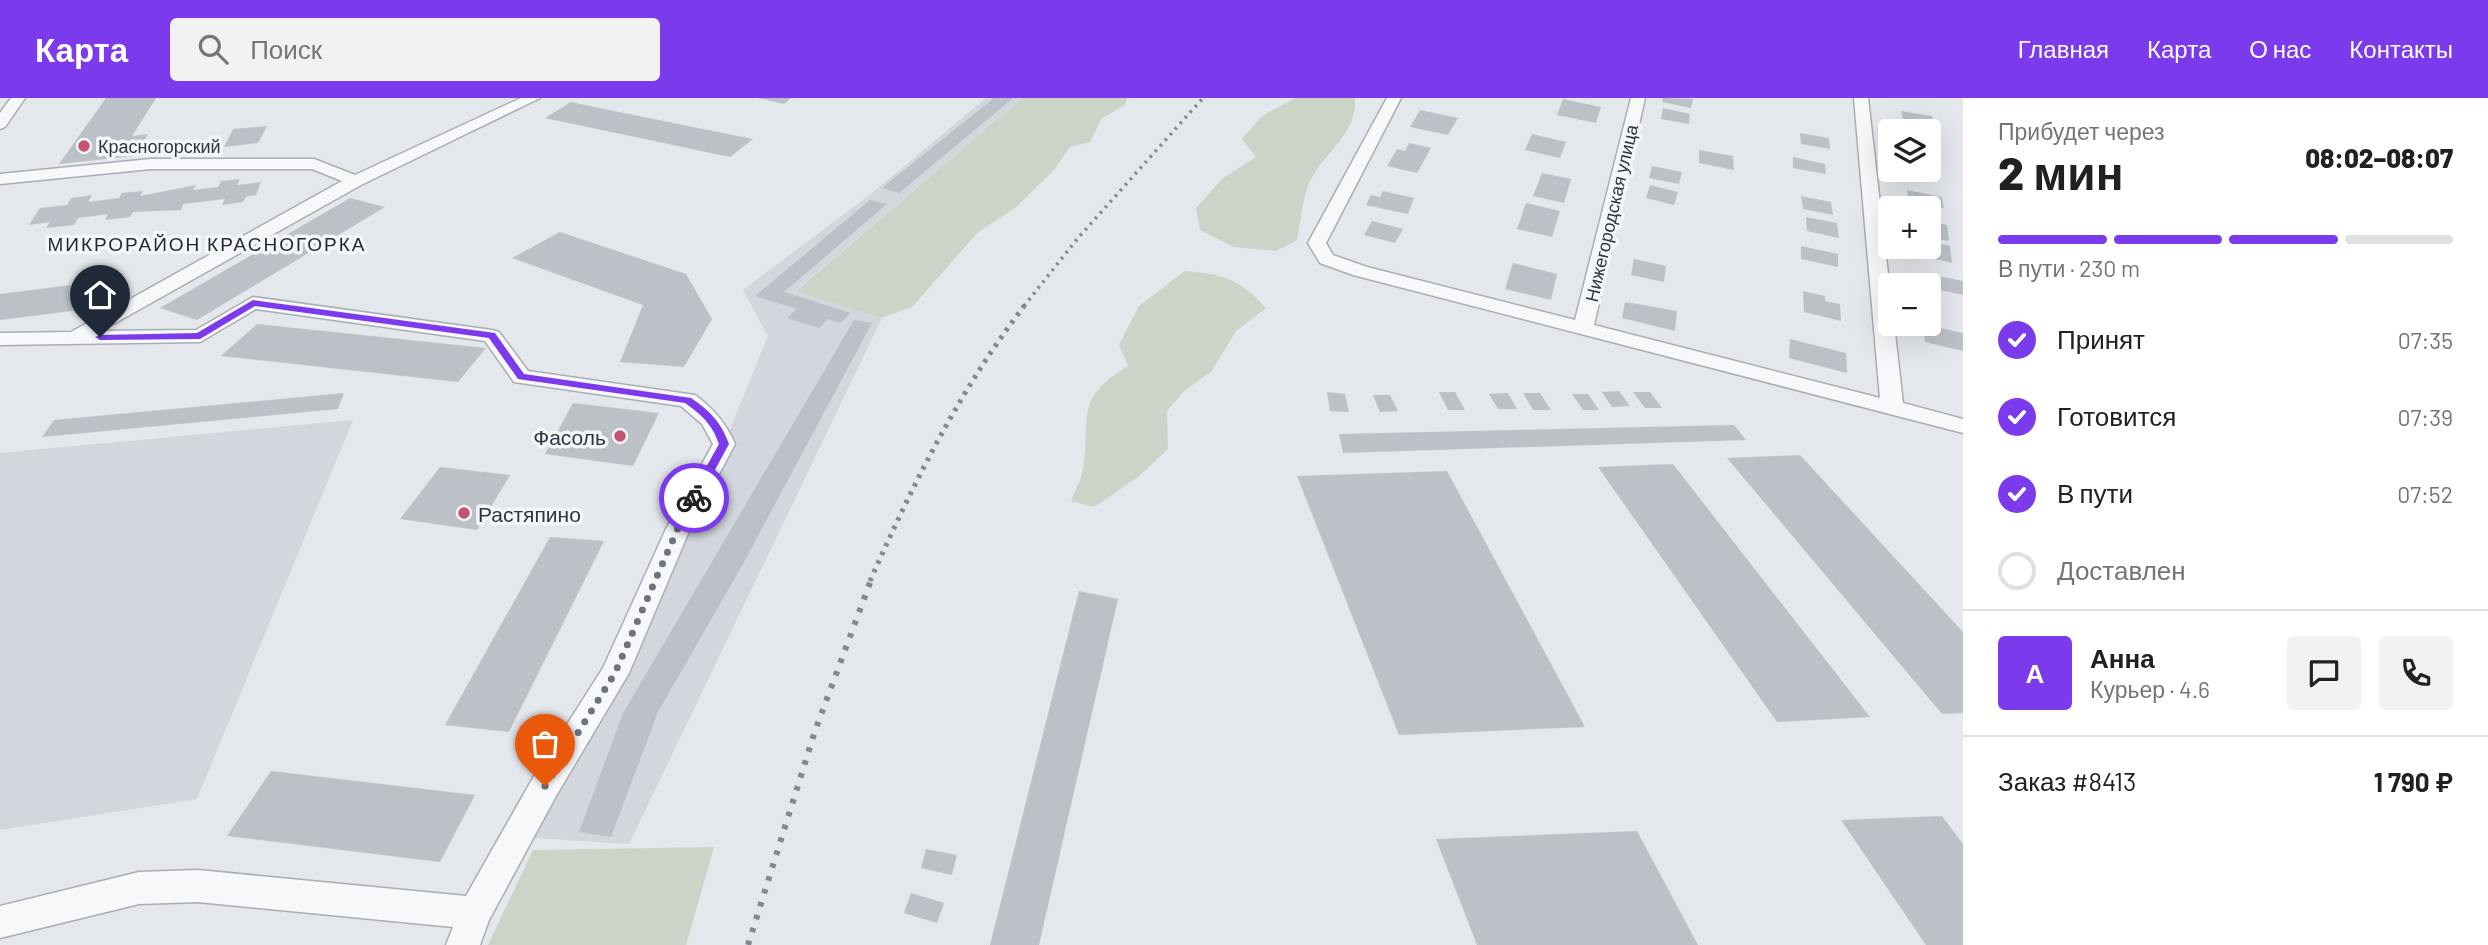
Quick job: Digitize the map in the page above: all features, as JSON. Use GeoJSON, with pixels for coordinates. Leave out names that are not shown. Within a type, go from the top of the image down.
{"type":"FeatureCollection","features":[{"type":"Feature","properties":{"kind":"street"},"geometry":{"type":"LineString","coordinates":[[0,124],[18,98]]}},
{"type":"Feature","properties":{"kind":"street"},"geometry":{"type":"LineString","coordinates":[[75,338],[355,181],[533,98]]}},
{"type":"Feature","properties":{"kind":"street"},"geometry":{"type":"LineString","coordinates":[[1394,98],[1317,243],[1317,250],[1323,257],[1360,271],[1963,426]]}},
{"type":"Feature","properties":{"kind":"street","name":"Нижегородская улица"},"geometry":{"type":"LineString","coordinates":[[1583,327],[1638,98]]}},
{"type":"Feature","properties":{"kind":"street"},"geometry":{"type":"LineString","coordinates":[[1861,98],[1892,407]]}},
{"type":"Feature","properties":{"kind":"street"},"geometry":{"type":"LineString","coordinates":[[0,179],[151,164],[314,164],[355,181]]}},
{"type":"Feature","properties":{"kind":"street"},"geometry":{"type":"LineString","coordinates":[[0,339],[200,336],[253,303],[492,335],[521,377],[687,400],[705,412],[718,427],[724,444],[678,528],[615,673],[545,786],[475,913],[463,945]]}},
{"type":"Feature","properties":{"kind":"street"},"geometry":{"type":"LineString","coordinates":[[0,922],[139,888],[198,886],[475,913]]}},
{"type":"Feature","properties":{"kind":"shaded area"},"geometry":{"type":"Polygon","coordinates":[[[986,98],[1022,98],[796,290],[882,318],[629,844],[517,837],[724,444],[768,336],[743,290],[872,193],[986,98]]]}},
{"type":"Feature","properties":{"kind":"shaded area"},"geometry":{"type":"Polygon","coordinates":[[[353,420],[197,799],[0,830],[0,453],[353,420]]]}},
{"type":"Feature","properties":{"kind":"green space"},"geometry":{"type":"Polygon","coordinates":[[[1022,98],[1127,98],[1125,105],[1102,118],[1090,142],[1070,147],[1054,170],[1015,208],[978,232],[912,307],[882,318],[796,291],[1022,98]]]}},
{"type":"Feature","properties":{"kind":"green space"},"geometry":{"type":"Polygon","coordinates":[[[1295,98],[1355,98],[1351,121],[1346,131],[1309,184],[1297,240],[1276,251],[1234,247],[1200,230],[1196,208],[1223,178],[1256,157],[1242,139],[1262,116],[1295,98]]]}},
{"type":"Feature","properties":{"kind":"green space"},"geometry":{"type":"Polygon","coordinates":[[[1185,271],[1211,274],[1239,284],[1266,308],[1236,331],[1211,372],[1185,390],[1167,411],[1168,449],[1138,477],[1094,507],[1071,501],[1083,470],[1086,423],[1092,400],[1110,378],[1128,366],[1119,345],[1139,306],[1185,271]]]}},
{"type":"Feature","properties":{"kind":"green space"},"geometry":{"type":"Polygon","coordinates":[[[714,847],[686,945],[488,945],[533,850],[714,847]]]}},
{"type":"Feature","properties":{"kind":"building"},"geometry":{"type":"Polygon","coordinates":[[[106,98],[156,98],[132,136],[148,134],[135,156],[59,164],[106,98]]]}},
{"type":"Feature","properties":{"kind":"building"},"geometry":{"type":"Polygon","coordinates":[[[758,98],[791,98],[784,104],[758,98]]]}},
{"type":"Feature","properties":{"kind":"building"},"geometry":{"type":"Polygon","coordinates":[[[994,98],[1013,98],[899,193],[882,188],[994,98]]]}},
{"type":"Feature","properties":{"kind":"building"},"geometry":{"type":"Polygon","coordinates":[[[1663,98],[1693,99],[1691,108],[1662,102],[1663,98]]]}},
{"type":"Feature","properties":{"kind":"building"},"geometry":{"type":"Polygon","coordinates":[[[1563,99],[1601,107],[1596,123],[1557,115],[1563,99]]]}},
{"type":"Feature","properties":{"kind":"building"},"geometry":{"type":"Polygon","coordinates":[[[571,102],[753,139],[730,157],[545,118],[571,102]]]}},
{"type":"Feature","properties":{"kind":"building"},"geometry":{"type":"Polygon","coordinates":[[[1663,108],[1690,114],[1689,124],[1661,119],[1663,108]]]}},
{"type":"Feature","properties":{"kind":"building"},"geometry":{"type":"Polygon","coordinates":[[[1420,110],[1458,118],[1448,135],[1410,127],[1420,110]]]}},
{"type":"Feature","properties":{"kind":"building"},"geometry":{"type":"Polygon","coordinates":[[[1901,111],[1932,116],[1933,119],[1903,119],[1901,111]]]}},
{"type":"Feature","properties":{"kind":"building"},"geometry":{"type":"Polygon","coordinates":[[[267,126],[258,143],[224,147],[233,129],[267,126]]]}},
{"type":"Feature","properties":{"kind":"building"},"geometry":{"type":"Polygon","coordinates":[[[1800,133],[1829,138],[1830,149],[1801,144],[1800,133]]]}},
{"type":"Feature","properties":{"kind":"building"},"geometry":{"type":"Polygon","coordinates":[[[1532,134],[1566,142],[1560,158],[1525,150],[1532,134]]]}},
{"type":"Feature","properties":{"kind":"building"},"geometry":{"type":"Polygon","coordinates":[[[1409,143],[1431,148],[1417,173],[1387,166],[1397,149],[1405,151],[1409,143]]]}},
{"type":"Feature","properties":{"kind":"building"},"geometry":{"type":"Polygon","coordinates":[[[1699,150],[1733,156],[1734,170],[1699,163],[1699,150]]]}},
{"type":"Feature","properties":{"kind":"building"},"geometry":{"type":"Polygon","coordinates":[[[1793,157],[1825,164],[1826,174],[1793,168],[1793,157]]]}},
{"type":"Feature","properties":{"kind":"building"},"geometry":{"type":"Polygon","coordinates":[[[1652,166],[1682,172],[1679,184],[1649,178],[1652,166]]]}},
{"type":"Feature","properties":{"kind":"building"},"geometry":{"type":"Polygon","coordinates":[[[1542,173],[1571,179],[1564,203],[1533,196],[1542,173]]]}},
{"type":"Feature","properties":{"kind":"building"},"geometry":{"type":"Polygon","coordinates":[[[240,179],[237,185],[261,182],[256,195],[246,197],[243,202],[222,205],[225,199],[183,204],[181,210],[133,212],[130,217],[105,220],[108,214],[78,218],[74,225],[46,228],[50,222],[29,225],[40,208],[67,205],[71,198],[92,195],[88,202],[119,198],[122,193],[143,191],[140,196],[196,185],[193,190],[218,187],[221,181],[240,179]]]}},
{"type":"Feature","properties":{"kind":"building"},"geometry":{"type":"Polygon","coordinates":[[[1650,185],[1678,192],[1674,205],[1646,198],[1650,185]]]}},
{"type":"Feature","properties":{"kind":"building"},"geometry":{"type":"Polygon","coordinates":[[[1907,190],[1937,196],[1908,196],[1907,190]]]}},
{"type":"Feature","properties":{"kind":"building"},"geometry":{"type":"Polygon","coordinates":[[[1383,191],[1414,198],[1408,214],[1366,205],[1371,195],[1380,197],[1383,191]]]}},
{"type":"Feature","properties":{"kind":"building"},"geometry":{"type":"Polygon","coordinates":[[[1801,196],[1831,202],[1833,215],[1803,209],[1801,196]]]}},
{"type":"Feature","properties":{"kind":"building"},"geometry":{"type":"Polygon","coordinates":[[[350,198],[385,207],[197,320],[160,308],[350,198]]]}},
{"type":"Feature","properties":{"kind":"building"},"geometry":{"type":"Polygon","coordinates":[[[870,200],[887,204],[784,292],[851,313],[840,323],[828,319],[819,328],[787,318],[797,309],[755,296],[870,200]]]}},
{"type":"Feature","properties":{"kind":"building"},"geometry":{"type":"Polygon","coordinates":[[[1526,203],[1560,211],[1552,237],[1517,229],[1526,203]]]}},
{"type":"Feature","properties":{"kind":"building"},"geometry":{"type":"Polygon","coordinates":[[[1806,217],[1837,223],[1839,238],[1807,231],[1806,217]]]}},
{"type":"Feature","properties":{"kind":"building"},"geometry":{"type":"Polygon","coordinates":[[[1372,221],[1403,229],[1395,243],[1364,235],[1372,221]]]}},
{"type":"Feature","properties":{"kind":"building"},"geometry":{"type":"Polygon","coordinates":[[[1941,224],[1947,225],[1949,241],[1941,239],[1941,224]]]}},
{"type":"Feature","properties":{"kind":"building"},"geometry":{"type":"Polygon","coordinates":[[[560,232],[686,274],[712,319],[684,367],[620,362],[643,305],[512,258],[560,232]]]}},
{"type":"Feature","properties":{"kind":"building"},"geometry":{"type":"Polygon","coordinates":[[[1941,244],[1950,246],[1952,263],[1935,259],[1941,259],[1941,244]]]}},
{"type":"Feature","properties":{"kind":"building"},"geometry":{"type":"Polygon","coordinates":[[[1801,246],[1838,254],[1838,267],[1801,259],[1801,246]]]}},
{"type":"Feature","properties":{"kind":"building"},"geometry":{"type":"Polygon","coordinates":[[[1634,259],[1666,266],[1664,282],[1631,275],[1634,259]]]}},
{"type":"Feature","properties":{"kind":"building"},"geometry":{"type":"Polygon","coordinates":[[[1513,263],[1557,274],[1551,300],[1505,289],[1513,263]]]}},
{"type":"Feature","properties":{"kind":"building"},"geometry":{"type":"Polygon","coordinates":[[[1941,277],[1963,281],[1963,295],[1941,290],[1941,277]]]}},
{"type":"Feature","properties":{"kind":"building"},"geometry":{"type":"Polygon","coordinates":[[[111,280],[95,308],[0,320],[0,294],[111,280]]]}},
{"type":"Feature","properties":{"kind":"building"},"geometry":{"type":"Polygon","coordinates":[[[1803,291],[1825,296],[1825,301],[1840,304],[1841,321],[1804,312],[1803,291]]]}},
{"type":"Feature","properties":{"kind":"building"},"geometry":{"type":"Polygon","coordinates":[[[1625,302],[1677,311],[1675,331],[1622,318],[1625,302]]]}},
{"type":"Feature","properties":{"kind":"building"},"geometry":{"type":"Polygon","coordinates":[[[854,320],[872,323],[743,564],[658,712],[611,837],[579,832],[623,713],[854,320]]]}},
{"type":"Feature","properties":{"kind":"building"},"geometry":{"type":"Polygon","coordinates":[[[257,324],[486,348],[458,382],[221,356],[257,324]]]}},
{"type":"Feature","properties":{"kind":"building"},"geometry":{"type":"Polygon","coordinates":[[[1941,328],[1963,333],[1963,351],[1925,342],[1924,336],[1941,336],[1941,328]]]}},
{"type":"Feature","properties":{"kind":"building"},"geometry":{"type":"Polygon","coordinates":[[[1790,339],[1846,353],[1847,373],[1789,358],[1790,339]]]}},
{"type":"Feature","properties":{"kind":"building"},"geometry":{"type":"Polygon","coordinates":[[[1619,391],[1630,406],[1612,407],[1602,392],[1619,391]]]}},
{"type":"Feature","properties":{"kind":"building"},"geometry":{"type":"Polygon","coordinates":[[[1327,392],[1345,394],[1349,412],[1330,411],[1327,392]]]}},
{"type":"Feature","properties":{"kind":"building"},"geometry":{"type":"Polygon","coordinates":[[[1439,392],[1455,392],[1465,410],[1448,410],[1439,392]]]}},
{"type":"Feature","properties":{"kind":"building"},"geometry":{"type":"Polygon","coordinates":[[[1633,392],[1650,392],[1662,408],[1645,408],[1633,392]]]}},
{"type":"Feature","properties":{"kind":"building"},"geometry":{"type":"Polygon","coordinates":[[[344,393],[338,409],[42,437],[54,420],[344,393]]]}},
{"type":"Feature","properties":{"kind":"building"},"geometry":{"type":"Polygon","coordinates":[[[1508,393],[1517,409],[1498,409],[1489,394],[1508,393]]]}},
{"type":"Feature","properties":{"kind":"building"},"geometry":{"type":"Polygon","coordinates":[[[1523,393],[1540,393],[1551,410],[1533,410],[1523,393]]]}},
{"type":"Feature","properties":{"kind":"building"},"geometry":{"type":"Polygon","coordinates":[[[1572,394],[1588,394],[1599,410],[1583,410],[1572,394]]]}},
{"type":"Feature","properties":{"kind":"building"},"geometry":{"type":"Polygon","coordinates":[[[1373,395],[1390,395],[1398,411],[1380,412],[1373,395]]]}},
{"type":"Feature","properties":{"kind":"building"},"geometry":{"type":"Polygon","coordinates":[[[573,403],[659,413],[633,466],[545,454],[573,403]]]}},
{"type":"Feature","properties":{"kind":"building"},"geometry":{"type":"Polygon","coordinates":[[[1734,425],[1746,440],[1343,453],[1339,434],[1734,425]]]}},
{"type":"Feature","properties":{"kind":"building"},"geometry":{"type":"Polygon","coordinates":[[[1800,455],[1963,632],[1963,713],[1942,714],[1727,458],[1800,455]]]}},
{"type":"Feature","properties":{"kind":"building"},"geometry":{"type":"Polygon","coordinates":[[[1673,464],[1870,717],[1777,722],[1598,467],[1673,464]]]}},
{"type":"Feature","properties":{"kind":"building"},"geometry":{"type":"Polygon","coordinates":[[[440,467],[510,475],[477,530],[400,519],[440,467]]]}},
{"type":"Feature","properties":{"kind":"building"},"geometry":{"type":"Polygon","coordinates":[[[1447,471],[1585,727],[1399,735],[1297,476],[1447,471]]]}},
{"type":"Feature","properties":{"kind":"building"},"geometry":{"type":"Polygon","coordinates":[[[550,537],[604,541],[509,732],[445,725],[550,537]]]}},
{"type":"Feature","properties":{"kind":"building"},"geometry":{"type":"Polygon","coordinates":[[[1079,591],[1118,599],[1039,945],[990,945],[1079,591]]]}},
{"type":"Feature","properties":{"kind":"building"},"geometry":{"type":"Polygon","coordinates":[[[271,771],[475,795],[440,862],[227,836],[271,771]]]}},
{"type":"Feature","properties":{"kind":"building"},"geometry":{"type":"Polygon","coordinates":[[[1942,816],[1963,844],[1963,945],[1926,945],[1841,820],[1942,816]]]}},
{"type":"Feature","properties":{"kind":"building"},"geometry":{"type":"Polygon","coordinates":[[[1637,831],[1698,945],[1477,945],[1436,839],[1637,831]]]}},
{"type":"Feature","properties":{"kind":"building"},"geometry":{"type":"Polygon","coordinates":[[[926,849],[957,855],[952,875],[921,868],[926,849]]]}},
{"type":"Feature","properties":{"kind":"building"},"geometry":{"type":"Polygon","coordinates":[[[911,893],[944,903],[937,923],[904,913],[911,893]]]}},
{"type":"Feature","properties":{"kind":"railway"},"geometry":{"type":"LineString","coordinates":[[1024,306],[1078,238],[1203,98]]}},
{"type":"Feature","properties":{"kind":"railway"},"geometry":{"type":"LineString","coordinates":[[870,581],[939,438],[979,370],[1025,305]]}},
{"type":"Feature","properties":{"kind":"railway"},"geometry":{"type":"LineString","coordinates":[[748,945],[815,731],[871,580]]}},
{"type":"Feature","properties":{"kind":"way so far"},"geometry":{"type":"LineString","coordinates":[[545,786],[615,673],[678,528],[694,498]]}},
{"type":"Feature","properties":{"kind":"place","name":"Красногорский"},"geometry":{"type":"Point","coordinates":[84,146]}},
{"type":"Feature","properties":{"kind":"place","name":"Фасоль"},"geometry":{"type":"Point","coordinates":[620,436]}},
{"type":"Feature","properties":{"kind":"place","name":"Растяпино"},"geometry":{"type":"Point","coordinates":[464,513]}},
{"type":"Feature","properties":{"kind":"district","name":"МИКРОРАЙОН КРАСНОГОРКА"},"geometry":{"type":"Point","coordinates":[207,243]}},
{"type":"Feature","properties":{"kind":"route"},"geometry":{"type":"LineString","coordinates":[[100,337],[200,336],[253,303],[492,335],[521,377],[687,400],[705,412],[718,427],[724,444],[694,498]]}}]}
